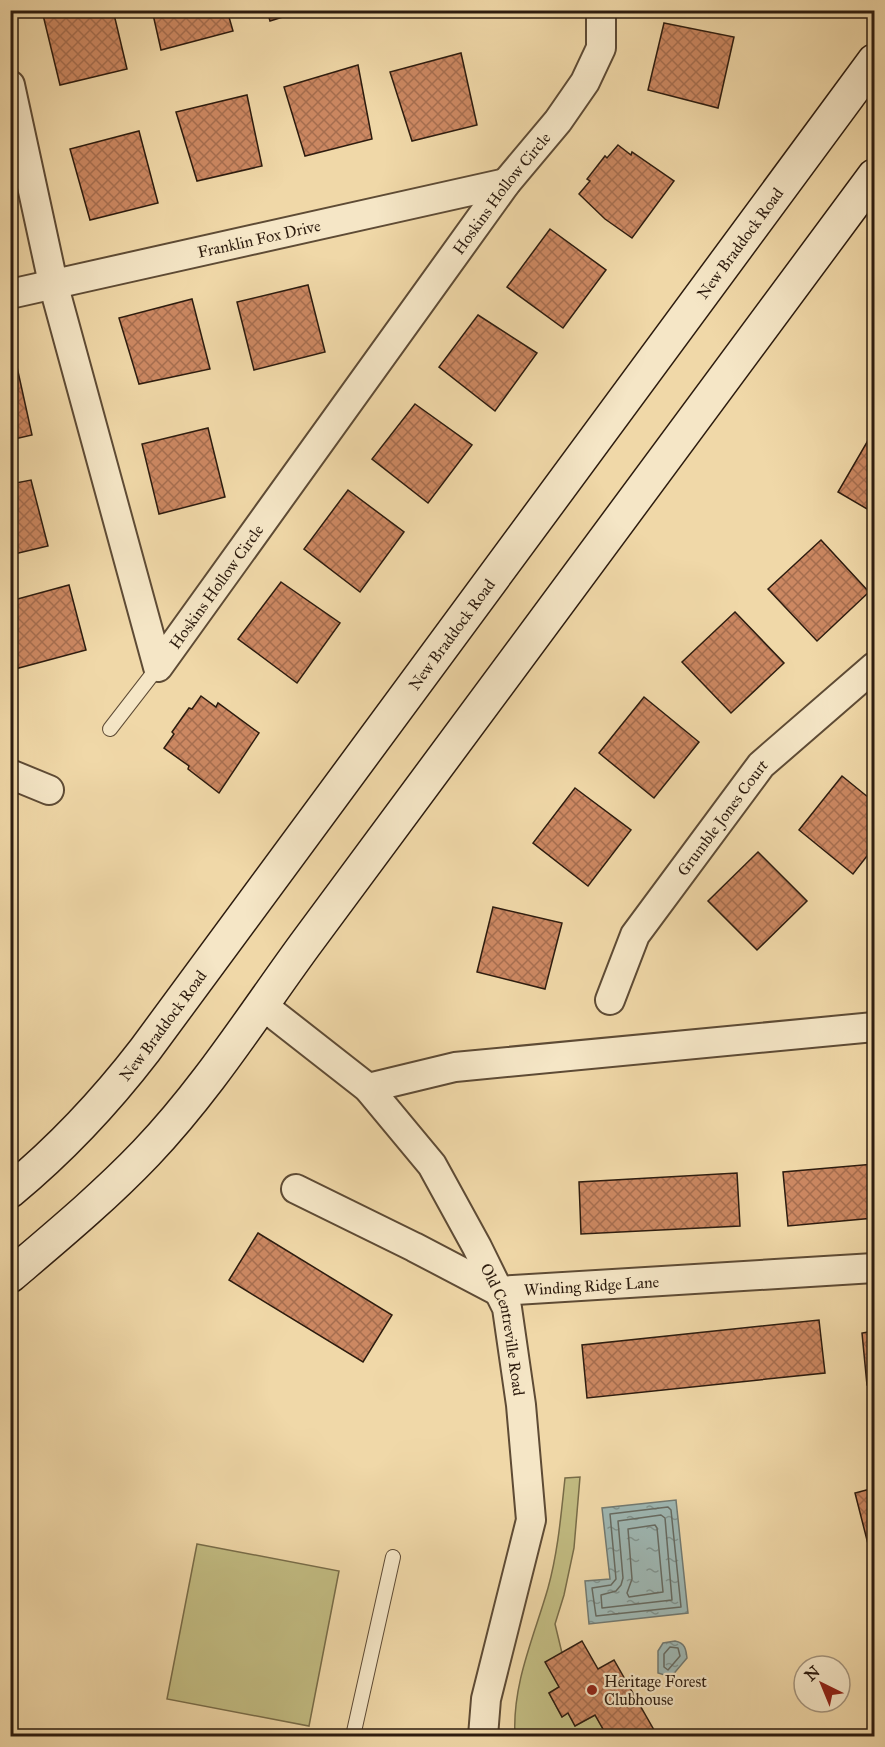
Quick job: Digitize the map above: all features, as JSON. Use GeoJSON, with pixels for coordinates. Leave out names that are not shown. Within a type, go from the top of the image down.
{"type":"FeatureCollection","features":[{"type":"Feature","properties":{"kind":"main road","name":"New Braddock Road"},"geometry":{"type":"LineString","coordinates":[[10,1191],[71,1136],[113,1092],[874,61]]}},
{"type":"Feature","properties":{"kind":"main road"},"geometry":{"type":"LineString","coordinates":[[10,1276],[75,1221],[146,1153],[217,1067],[874,176]]}},
{"type":"Feature","properties":{"kind":"street","name":"Hoskins Hollow Circle"},"geometry":{"type":"LineString","coordinates":[[158,667],[506,183],[558,121],[585,82],[601,48],[601,10]]}},
{"type":"Feature","properties":{"kind":"street","name":"Hoskins Hollow Circle"},"geometry":{"type":"LineString","coordinates":[[10,85],[53,282],[158,667]]}},
{"type":"Feature","properties":{"kind":"street","name":"Franklin Fox Drive"},"geometry":{"type":"LineString","coordinates":[[10,294],[53,282],[506,183]]}},
{"type":"Feature","properties":{"kind":"street","name":"Grumble Jones Court"},"geometry":{"type":"LineString","coordinates":[[610,1000],[635,935],[761,765],[874,667]]}},
{"type":"Feature","properties":{"kind":"street"},"geometry":{"type":"LineString","coordinates":[[10,774],[49,790]]}},
{"type":"Feature","properties":{"kind":"street","name":"Old Centreville Road"},"geometry":{"type":"LineString","coordinates":[[262,1005],[368,1088],[432,1165],[507,1308],[520,1394],[531,1520],[486,1699],[483,1737]]}},
{"type":"Feature","properties":{"kind":"street"},"geometry":{"type":"LineString","coordinates":[[368,1088],[455,1067],[874,1027]]}},
{"type":"Feature","properties":{"kind":"street"},"geometry":{"type":"LineString","coordinates":[[296,1189],[498,1291]]}},
{"type":"Feature","properties":{"kind":"street","name":"Winding Ridge Lane"},"geometry":{"type":"LineString","coordinates":[[498,1291],[874,1268]]}},
{"type":"Feature","properties":{"kind":"lane"},"geometry":{"type":"LineString","coordinates":[[110,729],[158,667]]}},
{"type":"Feature","properties":{"kind":"lane"},"geometry":{"type":"LineString","coordinates":[[353,1737],[393,1557]]}},
{"type":"Feature","properties":{"kind":"shaded area"},"geometry":{"type":"Polygon","coordinates":[[[580,1477],[574,1548],[555,1624],[562,1653],[559,1687],[549,1693],[562,1717],[568,1713],[575,1726],[595,1715],[607,1736],[515,1736],[520,1679],[551,1574],[559,1533],[565,1478],[580,1477]]]}},
{"type":"Feature","properties":{"kind":"shaded area"},"geometry":{"type":"Polygon","coordinates":[[[197,1544],[339,1571],[309,1726],[167,1699],[197,1544]]]}},
{"type":"Feature","properties":{"kind":"water"},"geometry":{"type":"Polygon","coordinates":[[[676,1500],[688,1613],[589,1624],[585,1581],[610,1579],[602,1508],[676,1500]]]}},
{"type":"Feature","properties":{"kind":"water"},"geometry":{"type":"Polygon","coordinates":[[[675,1641],[684,1647],[687,1658],[671,1677],[658,1673],[658,1651],[663,1643],[675,1641]]]}},
{"type":"Feature","properties":{"kind":"building"},"geometry":{"type":"Polygon","coordinates":[[[60,10],[113,10],[127,69],[60,85],[43,15],[60,10]]]}},
{"type":"Feature","properties":{"kind":"building"},"geometry":{"type":"Polygon","coordinates":[[[152,10],[227,10],[233,31],[161,50],[152,10]]]}},
{"type":"Feature","properties":{"kind":"building"},"geometry":{"type":"Polygon","coordinates":[[[267,10],[305,10],[270,21],[267,10]]]}},
{"type":"Feature","properties":{"kind":"building"},"geometry":{"type":"Polygon","coordinates":[[[664,23],[734,37],[718,108],[648,90],[664,23]]]}},
{"type":"Feature","properties":{"kind":"building"},"geometry":{"type":"Polygon","coordinates":[[[461,53],[477,125],[412,141],[390,72],[461,53]]]}},
{"type":"Feature","properties":{"kind":"building"},"geometry":{"type":"Polygon","coordinates":[[[358,65],[372,139],[305,156],[284,87],[358,65]]]}},
{"type":"Feature","properties":{"kind":"building"},"geometry":{"type":"Polygon","coordinates":[[[247,95],[262,166],[197,181],[176,112],[247,95]]]}},
{"type":"Feature","properties":{"kind":"building"},"geometry":{"type":"Polygon","coordinates":[[[139,131],[158,203],[90,220],[70,149],[139,131]]]}},
{"type":"Feature","properties":{"kind":"building"},"geometry":{"type":"Polygon","coordinates":[[[618,145],[674,181],[632,238],[605,219],[579,194],[590,181],[587,179],[605,156],[607,158],[618,145]]]}},
{"type":"Feature","properties":{"kind":"building"},"geometry":{"type":"Polygon","coordinates":[[[550,229],[606,270],[563,328],[507,287],[550,229]]]}},
{"type":"Feature","properties":{"kind":"building"},"geometry":{"type":"Polygon","coordinates":[[[308,285],[325,352],[254,370],[237,302],[308,285]]]}},
{"type":"Feature","properties":{"kind":"building"},"geometry":{"type":"Polygon","coordinates":[[[192,299],[210,369],[139,384],[119,318],[192,299]]]}},
{"type":"Feature","properties":{"kind":"building"},"geometry":{"type":"Polygon","coordinates":[[[478,315],[537,353],[495,411],[439,367],[478,315]]]}},
{"type":"Feature","properties":{"kind":"building"},"geometry":{"type":"Polygon","coordinates":[[[17,367],[32,435],[10,440],[10,369],[17,367]]]}},
{"type":"Feature","properties":{"kind":"building"},"geometry":{"type":"Polygon","coordinates":[[[415,404],[472,445],[428,503],[372,459],[415,404]]]}},
{"type":"Feature","properties":{"kind":"building"},"geometry":{"type":"Polygon","coordinates":[[[208,428],[225,497],[159,514],[142,444],[208,428]]]}},
{"type":"Feature","properties":{"kind":"building"},"geometry":{"type":"Polygon","coordinates":[[[874,430],[874,513],[838,492],[874,430]]]}},
{"type":"Feature","properties":{"kind":"building"},"geometry":{"type":"Polygon","coordinates":[[[31,480],[48,546],[10,555],[10,484],[31,480]]]}},
{"type":"Feature","properties":{"kind":"building"},"geometry":{"type":"Polygon","coordinates":[[[348,490],[404,532],[360,592],[304,549],[348,490]]]}},
{"type":"Feature","properties":{"kind":"building"},"geometry":{"type":"Polygon","coordinates":[[[821,540],[869,592],[817,641],[768,589],[821,540]]]}},
{"type":"Feature","properties":{"kind":"building"},"geometry":{"type":"Polygon","coordinates":[[[281,582],[340,623],[297,683],[238,639],[281,582]]]}},
{"type":"Feature","properties":{"kind":"building"},"geometry":{"type":"Polygon","coordinates":[[[69,585],[86,650],[15,669],[10,652],[10,601],[69,585]]]}},
{"type":"Feature","properties":{"kind":"building"},"geometry":{"type":"Polygon","coordinates":[[[735,612],[784,663],[731,713],[682,662],[735,612]]]}},
{"type":"Feature","properties":{"kind":"building"},"geometry":{"type":"Polygon","coordinates":[[[201,696],[216,707],[218,703],[259,733],[219,793],[188,769],[189,766],[164,748],[189,708],[192,709],[201,696]]]}},
{"type":"Feature","properties":{"kind":"building"},"geometry":{"type":"Polygon","coordinates":[[[644,697],[699,742],[654,798],[599,753],[644,697]]]}},
{"type":"Feature","properties":{"kind":"building"},"geometry":{"type":"Polygon","coordinates":[[[842,776],[874,802],[874,847],[853,874],[799,830],[842,776]]]}},
{"type":"Feature","properties":{"kind":"building"},"geometry":{"type":"Polygon","coordinates":[[[575,788],[631,830],[588,886],[533,843],[575,788]]]}},
{"type":"Feature","properties":{"kind":"building"},"geometry":{"type":"Polygon","coordinates":[[[758,852],[807,901],[757,950],[708,901],[758,852]]]}},
{"type":"Feature","properties":{"kind":"building"},"geometry":{"type":"Polygon","coordinates":[[[493,907],[562,923],[545,989],[477,972],[493,907]]]}},
{"type":"Feature","properties":{"kind":"building"},"geometry":{"type":"Polygon","coordinates":[[[874,1164],[874,1218],[788,1226],[783,1172],[874,1164]]]}},
{"type":"Feature","properties":{"kind":"building"},"geometry":{"type":"Polygon","coordinates":[[[737,1173],[740,1226],[581,1234],[579,1182],[737,1173]]]}},
{"type":"Feature","properties":{"kind":"building"},"geometry":{"type":"Polygon","coordinates":[[[258,1233],[392,1315],[363,1362],[229,1280],[258,1233]]]}},
{"type":"Feature","properties":{"kind":"building"},"geometry":{"type":"Polygon","coordinates":[[[819,1320],[825,1373],[587,1398],[582,1345],[819,1320]]]}},
{"type":"Feature","properties":{"kind":"building"},"geometry":{"type":"Polygon","coordinates":[[[874,1331],[874,1385],[867,1385],[862,1333],[874,1331]]]}},
{"type":"Feature","properties":{"kind":"building"},"geometry":{"type":"Polygon","coordinates":[[[874,1488],[874,1542],[868,1544],[855,1493],[874,1488]]]}},
{"type":"Feature","properties":{"kind":"building","name":"Heritage Forest Clubhouse"},"geometry":{"type":"Polygon","coordinates":[[[582,1641],[598,1669],[614,1660],[654,1730],[642,1736],[607,1736],[595,1715],[575,1726],[568,1713],[562,1717],[549,1693],[559,1687],[545,1662],[582,1641]]]}},
{"type":"Feature","properties":{"kind":"place","name":"Heritage Forest Clubhouse"},"geometry":{"type":"Point","coordinates":[592,1690]}}]}
